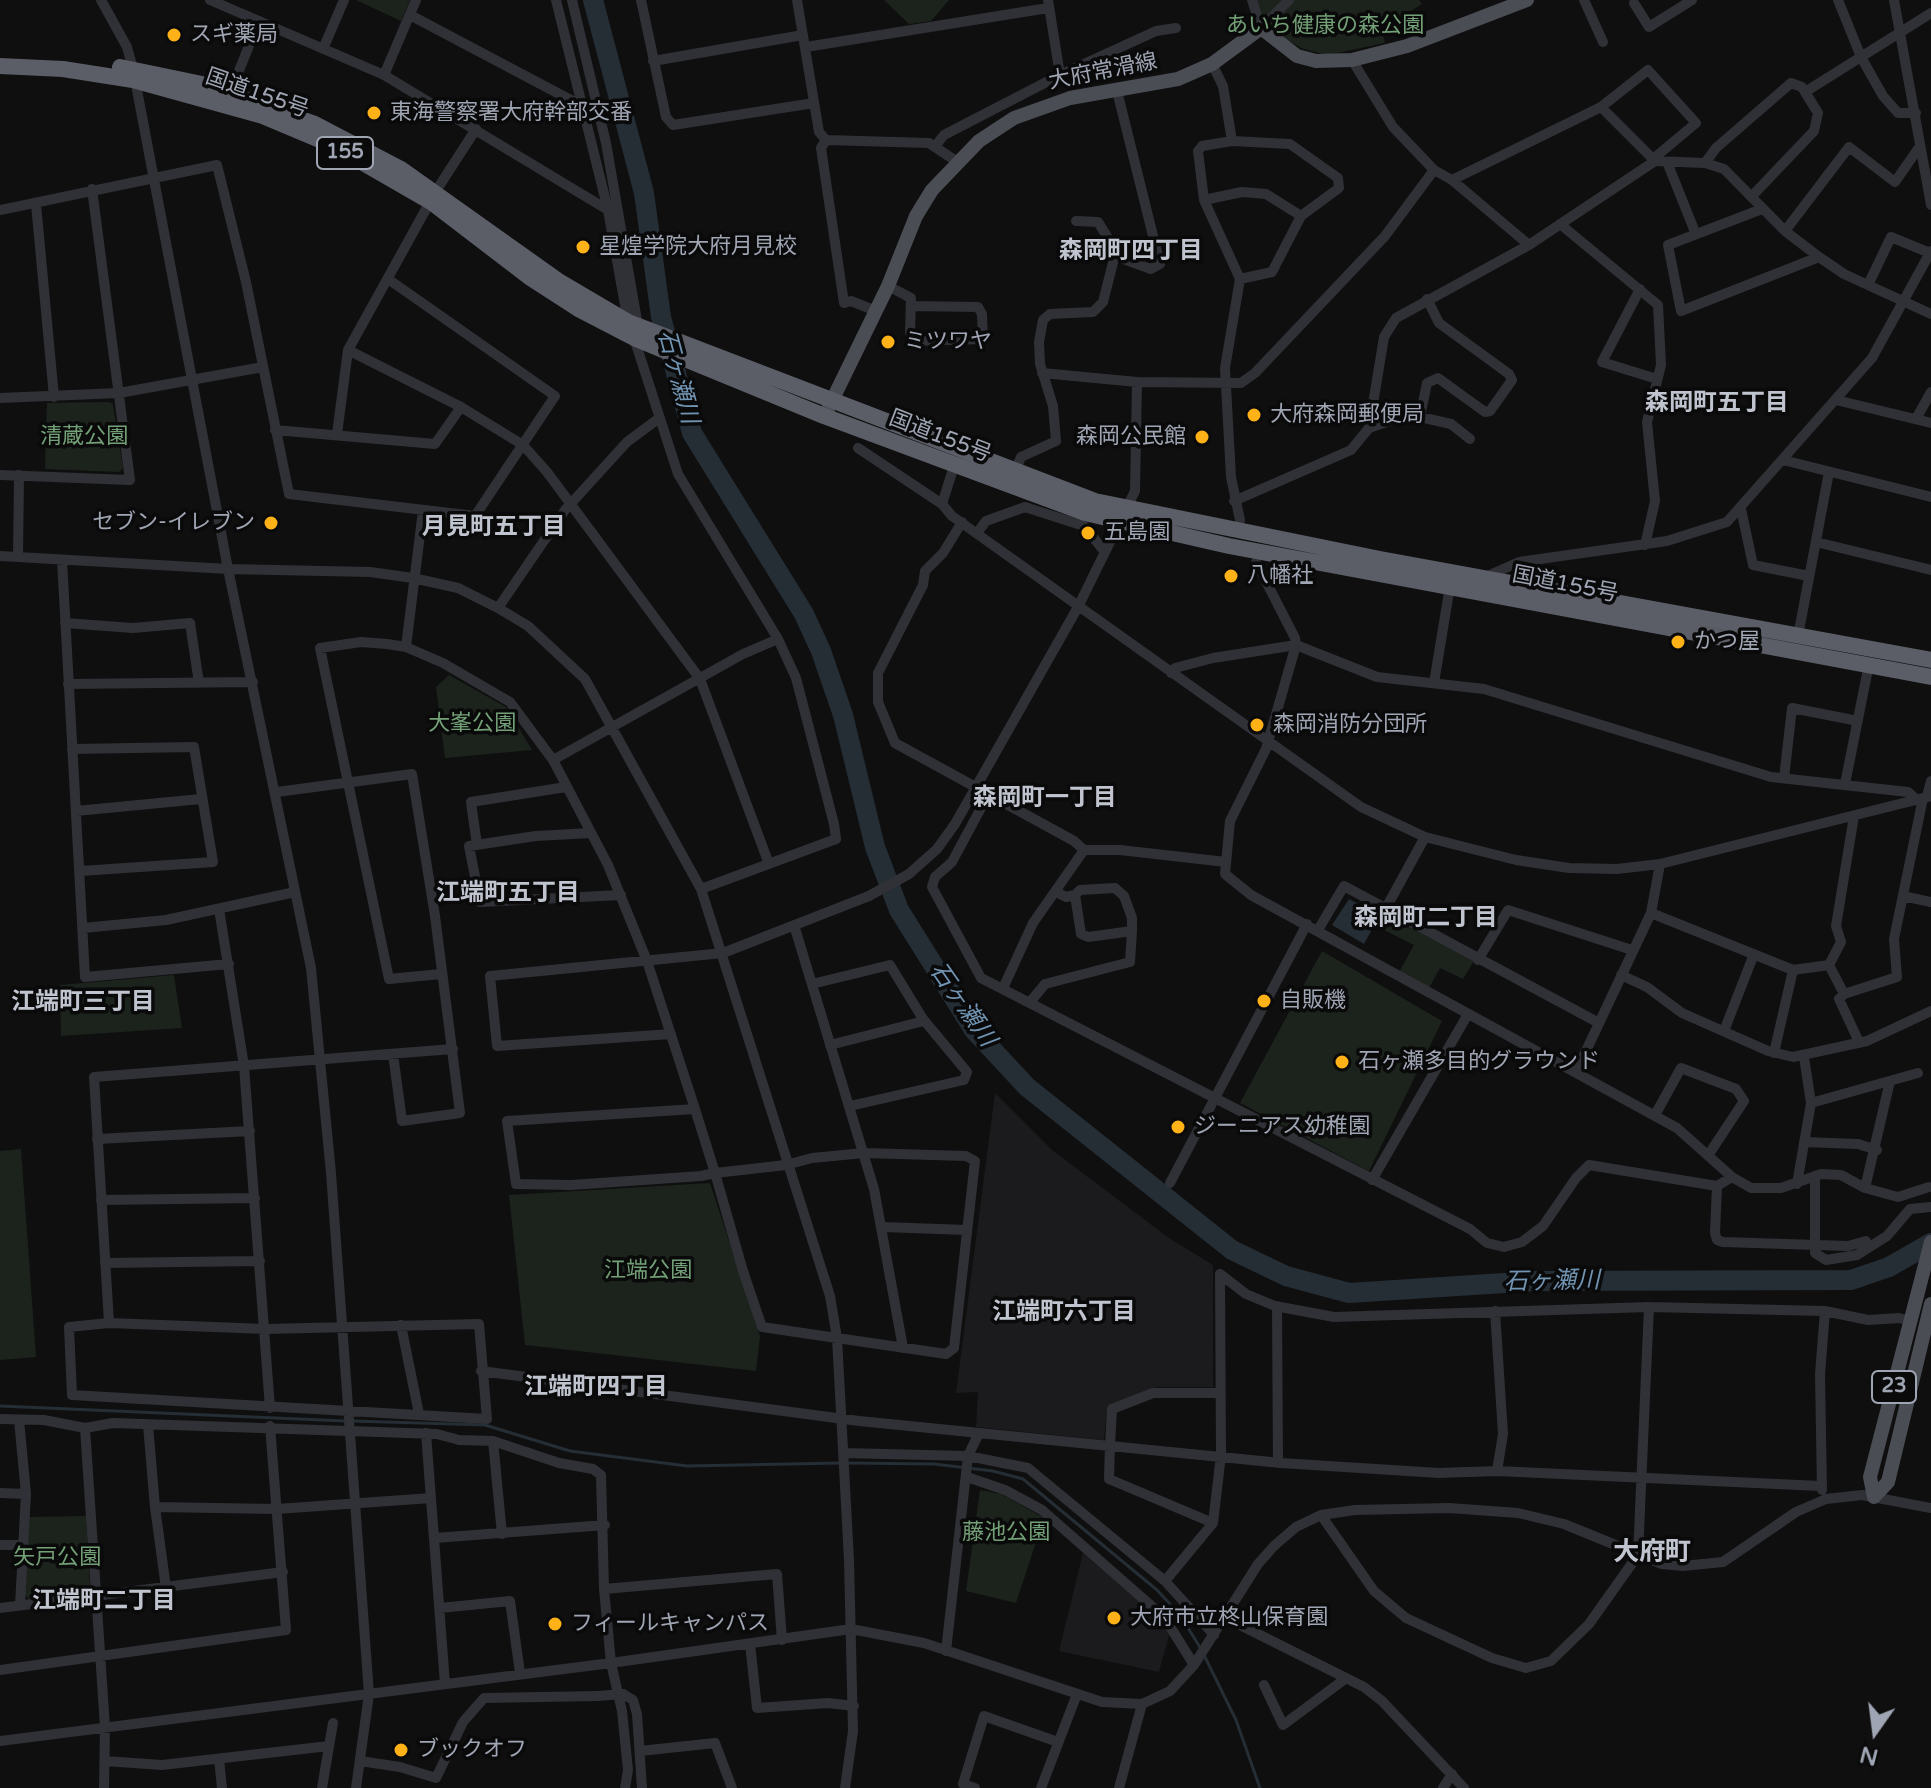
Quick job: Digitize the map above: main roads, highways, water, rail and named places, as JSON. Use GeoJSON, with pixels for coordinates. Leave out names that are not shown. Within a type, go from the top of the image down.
{"type":"FeatureCollection","features":[{"type":"Feature","properties":{"kind":"highway","name":"国道155号"},"geometry":{"type":"LineString","coordinates":[[0,57],[133,74],[230,93],[349,140],[560,282],[695,366],[1015,471],[1121,515],[1931,660]]}},
{"type":"Feature","properties":{"kind":"highway","name":"国道155号"},"geometry":{"type":"LineString","coordinates":[[0,66],[133,74],[263,116],[332,145],[434,197]]}},
{"type":"Feature","properties":{"kind":"highway","name":"国道155号"},"geometry":{"type":"LineString","coordinates":[[639,332],[687,347],[954,466],[1121,515],[1450,586],[1931,677]]}},
{"type":"Feature","properties":{"kind":"main road","name":"大府常滑線"},"geometry":{"type":"LineString","coordinates":[[827,409],[888,286],[916,216],[956,161],[1014,118],[1054,102],[1164,83],[1212,64],[1261,28],[1287,51],[1309,60],[1352,60],[1407,46],[1527,0]]}},
{"type":"Feature","properties":{"kind":"main road","name":"23"},"geometry":{"type":"LineString","coordinates":[[1931,1242],[1870,1477],[1874,1497],[1888,1482],[1931,1304]]}},
{"type":"Feature","properties":{"kind":"waterway","name":"石ヶ瀬川"},"geometry":{"type":"LineString","coordinates":[[593,0],[644,193],[661,317],[692,433],[804,614],[821,651],[843,715],[875,847],[899,910],[974,1030],[1027,1087],[1232,1250],[1286,1276],[1349,1293],[1535,1281],[1851,1280],[1889,1267],[1931,1243]]}},
{"type":"Feature","properties":{"kind":"waterway"},"geometry":{"type":"LineString","coordinates":[[0,1406],[345,1421]]}},
{"type":"Feature","properties":{"kind":"waterway"},"geometry":{"type":"LineString","coordinates":[[353,1421],[485,1425],[570,1451],[687,1466],[840,1463]]}},
{"type":"Feature","properties":{"kind":"waterway"},"geometry":{"type":"LineString","coordinates":[[848,1463],[934,1464],[993,1471],[1023,1479],[1157,1590],[1180,1615],[1201,1649]]}},
{"type":"Feature","properties":{"kind":"waterway"},"geometry":{"type":"LineString","coordinates":[[1204,1655],[1236,1720],[1260,1788]]}},
{"type":"Feature","properties":{"kind":"place","name":"スギ薬局"},"geometry":{"type":"Point","coordinates":[174,35]}},
{"type":"Feature","properties":{"kind":"place","name":"東海警察署大府幹部交番"},"geometry":{"type":"Point","coordinates":[374,113]}},
{"type":"Feature","properties":{"kind":"place","name":"星煌学院大府月見校"},"geometry":{"type":"Point","coordinates":[583,247]}},
{"type":"Feature","properties":{"kind":"place","name":"ミツワヤ"},"geometry":{"type":"Point","coordinates":[888,342]}},
{"type":"Feature","properties":{"kind":"place","name":"大府森岡郵便局"},"geometry":{"type":"Point","coordinates":[1254,415]}},
{"type":"Feature","properties":{"kind":"place","name":"森岡公民館"},"geometry":{"type":"Point","coordinates":[1202,437]}},
{"type":"Feature","properties":{"kind":"place","name":"セブン-イレブン"},"geometry":{"type":"Point","coordinates":[271,523]}},
{"type":"Feature","properties":{"kind":"place","name":"五島園"},"geometry":{"type":"Point","coordinates":[1088,533]}},
{"type":"Feature","properties":{"kind":"place","name":"八幡社"},"geometry":{"type":"Point","coordinates":[1231,576]}},
{"type":"Feature","properties":{"kind":"place","name":"かつ屋"},"geometry":{"type":"Point","coordinates":[1678,642]}},
{"type":"Feature","properties":{"kind":"place","name":"森岡消防分団所"},"geometry":{"type":"Point","coordinates":[1257,725]}},
{"type":"Feature","properties":{"kind":"place","name":"自販機"},"geometry":{"type":"Point","coordinates":[1264,1001]}},
{"type":"Feature","properties":{"kind":"place","name":"石ヶ瀬多目的グラウンド"},"geometry":{"type":"Point","coordinates":[1342,1062]}},
{"type":"Feature","properties":{"kind":"place","name":"ジーニアス幼稚園"},"geometry":{"type":"Point","coordinates":[1178,1127]}},
{"type":"Feature","properties":{"kind":"place","name":"大府市立柊山保育園"},"geometry":{"type":"Point","coordinates":[1114,1618]}},
{"type":"Feature","properties":{"kind":"place","name":"フィールキャンパス"},"geometry":{"type":"Point","coordinates":[555,1624]}},
{"type":"Feature","properties":{"kind":"place","name":"ブックオフ"},"geometry":{"type":"Point","coordinates":[401,1750]}},
{"type":"Feature","properties":{"kind":"district","name":"森岡町四丁目"},"geometry":{"type":"Point","coordinates":[1131,252]}},
{"type":"Feature","properties":{"kind":"district","name":"森岡町五丁目"},"geometry":{"type":"Point","coordinates":[1717,404]}},
{"type":"Feature","properties":{"kind":"district","name":"月見町五丁目"},"geometry":{"type":"Point","coordinates":[494,528]}},
{"type":"Feature","properties":{"kind":"district","name":"森岡町一丁目"},"geometry":{"type":"Point","coordinates":[1045,799]}},
{"type":"Feature","properties":{"kind":"district","name":"江端町五丁目"},"geometry":{"type":"Point","coordinates":[508,894]}},
{"type":"Feature","properties":{"kind":"district","name":"森岡町二丁目"},"geometry":{"type":"Point","coordinates":[1426,919]}},
{"type":"Feature","properties":{"kind":"district","name":"江端町三丁目"},"geometry":{"type":"Point","coordinates":[83,1003]}},
{"type":"Feature","properties":{"kind":"district","name":"江端町六丁目"},"geometry":{"type":"Point","coordinates":[1064,1313]}},
{"type":"Feature","properties":{"kind":"district","name":"江端町四丁目"},"geometry":{"type":"Point","coordinates":[596,1388]}},
{"type":"Feature","properties":{"kind":"district","name":"大府町"},"geometry":{"type":"Point","coordinates":[1652,1553]}},
{"type":"Feature","properties":{"kind":"district","name":"江端町二丁目"},"geometry":{"type":"Point","coordinates":[104,1602]}},
{"type":"Feature","properties":{"kind":"park label","name":"あいち健康の森公園"},"geometry":{"type":"Point","coordinates":[1325,26]}},
{"type":"Feature","properties":{"kind":"park label","name":"清蔵公園"},"geometry":{"type":"Point","coordinates":[84,437]}},
{"type":"Feature","properties":{"kind":"park label","name":"大峯公園"},"geometry":{"type":"Point","coordinates":[472,724]}},
{"type":"Feature","properties":{"kind":"park label","name":"江端公園"},"geometry":{"type":"Point","coordinates":[648,1271]}},
{"type":"Feature","properties":{"kind":"park label","name":"藤池公園"},"geometry":{"type":"Point","coordinates":[1006,1533]}},
{"type":"Feature","properties":{"kind":"park label","name":"矢戸公園"},"geometry":{"type":"Point","coordinates":[57,1558]}}]}
